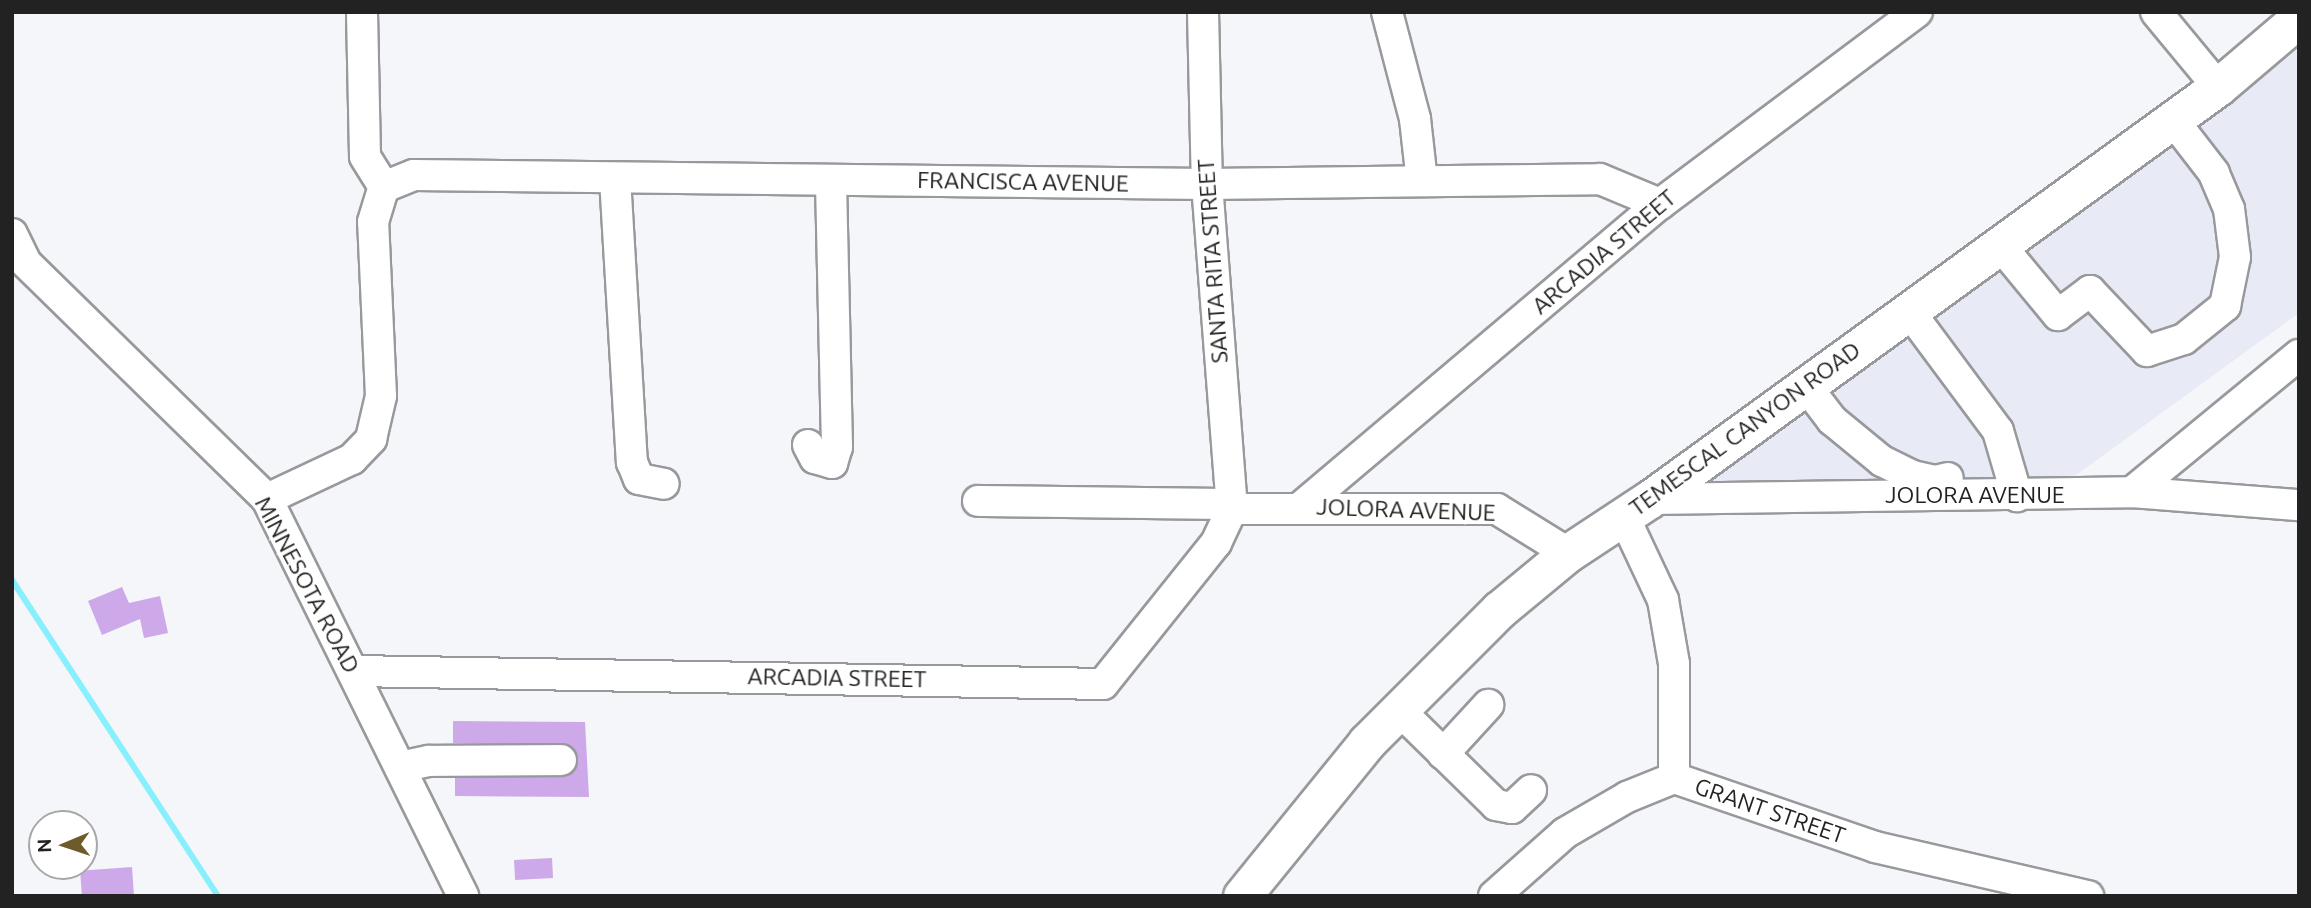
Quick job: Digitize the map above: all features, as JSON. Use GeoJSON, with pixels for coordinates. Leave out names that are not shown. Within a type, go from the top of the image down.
{"type":"FeatureCollection","features":[{"type":"Feature","properties":{"kind":"main road","name":"TEMESCAL CANYON ROAD"},"geometry":{"type":"LineString","coordinates":[[1242,896],[1398,709],[1489,619],[1568,553],[1637,508],[2173,120],[2299,18]]}},
{"type":"Feature","properties":{"kind":"street"},"geometry":{"type":"LineString","coordinates":[[267,499],[352,459],[371,439],[381,396],[373,222],[384,187],[366,156],[362,12]]}},
{"type":"Feature","properties":{"kind":"street","name":"SANTA RITA STREET"},"geometry":{"type":"LineString","coordinates":[[1203,12],[1207,184],[1231,506]]}},
{"type":"Feature","properties":{"kind":"street"},"geometry":{"type":"LineString","coordinates":[[1387,12],[1415,119],[1422,181]]}},
{"type":"Feature","properties":{"kind":"street","name":"ARCADIA STREET"},"geometry":{"type":"LineString","coordinates":[[1302,506],[1660,204],[1917,12]]}},
{"type":"Feature","properties":{"kind":"street"},"geometry":{"type":"LineString","coordinates":[[2157,12],[2217,87]]}},
{"type":"Feature","properties":{"kind":"street"},"geometry":{"type":"LineString","coordinates":[[2000,245],[2058,315],[2090,291],[2147,351],[2184,340],[2225,306],[2235,257],[2229,209],[2214,173],[2173,120]]}},
{"type":"Feature","properties":{"kind":"street","name":"FRANCISCA AVENUE"},"geometry":{"type":"LineString","coordinates":[[384,187],[414,175],[1207,184],[1600,179],[1660,204]]}},
{"type":"Feature","properties":{"kind":"street"},"geometry":{"type":"LineString","coordinates":[[615,178],[632,462],[639,479],[664,484]]}},
{"type":"Feature","properties":{"kind":"street"},"geometry":{"type":"LineString","coordinates":[[808,445],[816,458],[832,463],[837,447],[831,180]]}},
{"type":"Feature","properties":{"kind":"street","name":"MINNESOTA ROAD"},"geometry":{"type":"LineString","coordinates":[[12,234],[19,260],[222,452],[267,499],[463,896]]}},
{"type":"Feature","properties":{"kind":"street"},"geometry":{"type":"LineString","coordinates":[[1909,311],[1998,431],[2003,495]]}},
{"type":"Feature","properties":{"kind":"street"},"geometry":{"type":"LineString","coordinates":[[2133,492],[2299,355]]}},
{"type":"Feature","properties":{"kind":"street"},"geometry":{"type":"LineString","coordinates":[[1806,386],[1832,420],[1882,461],[1935,481],[1962,474],[1980,480],[2003,495]]}},
{"type":"Feature","properties":{"kind":"street","name":"JOLORA AVENUE"},"geometry":{"type":"LineString","coordinates":[[1637,508],[2133,492],[2299,505]]}},
{"type":"Feature","properties":{"kind":"street","name":"JOLORA AVENUE"},"geometry":{"type":"LineString","coordinates":[[978,501],[1497,509],[1568,553]]}},
{"type":"Feature","properties":{"kind":"street","name":"ARCADIA STREET"},"geometry":{"type":"LineString","coordinates":[[353,671],[1103,684],[1216,543],[1231,506]]}},
{"type":"Feature","properties":{"kind":"street","name":"GRANT STREET"},"geometry":{"type":"LineString","coordinates":[[1637,508],[1663,600],[1674,664],[1674,778],[1875,847],[2069,894]]}},
{"type":"Feature","properties":{"kind":"street"},"geometry":{"type":"LineString","coordinates":[[1443,754],[1488,705]]}},
{"type":"Feature","properties":{"kind":"street"},"geometry":{"type":"LineString","coordinates":[[1398,709],[1484,796],[1505,808],[1512,808],[1531,790]]}},
{"type":"Feature","properties":{"kind":"street"},"geometry":{"type":"LineString","coordinates":[[400,767],[429,761],[561,760]]}},
{"type":"Feature","properties":{"kind":"street"},"geometry":{"type":"LineString","coordinates":[[1494,896],[1565,833],[1628,797],[1674,778]]}},
{"type":"Feature","properties":{"kind":"shaded area"},"geometry":{"type":"Polygon","coordinates":[[[2299,46],[2299,313],[2061,486],[1710,484],[1707,475],[2227,105],[2299,46]]]}},
{"type":"Feature","properties":{"kind":"building"},"geometry":{"type":"Polygon","coordinates":[[[122,587],[129,603],[160,596],[168,633],[144,638],[140,619],[102,635],[88,601],[122,587]]]}},
{"type":"Feature","properties":{"kind":"building"},"geometry":{"type":"Polygon","coordinates":[[[453,721],[585,722],[589,797],[455,796],[455,778],[562,777],[576,769],[578,759],[570,745],[562,743],[453,743],[453,721]]]}},
{"type":"Feature","properties":{"kind":"building"},"geometry":{"type":"Polygon","coordinates":[[[552,858],[553,878],[515,880],[514,860],[552,858]]]}},
{"type":"Feature","properties":{"kind":"building"},"geometry":{"type":"Polygon","coordinates":[[[132,867],[134,896],[82,896],[81,880],[98,880],[98,869],[132,867]]]}},
{"type":"Feature","properties":{"kind":"waterway"},"geometry":{"type":"LineString","coordinates":[[12,580],[218,896]]}}]}
